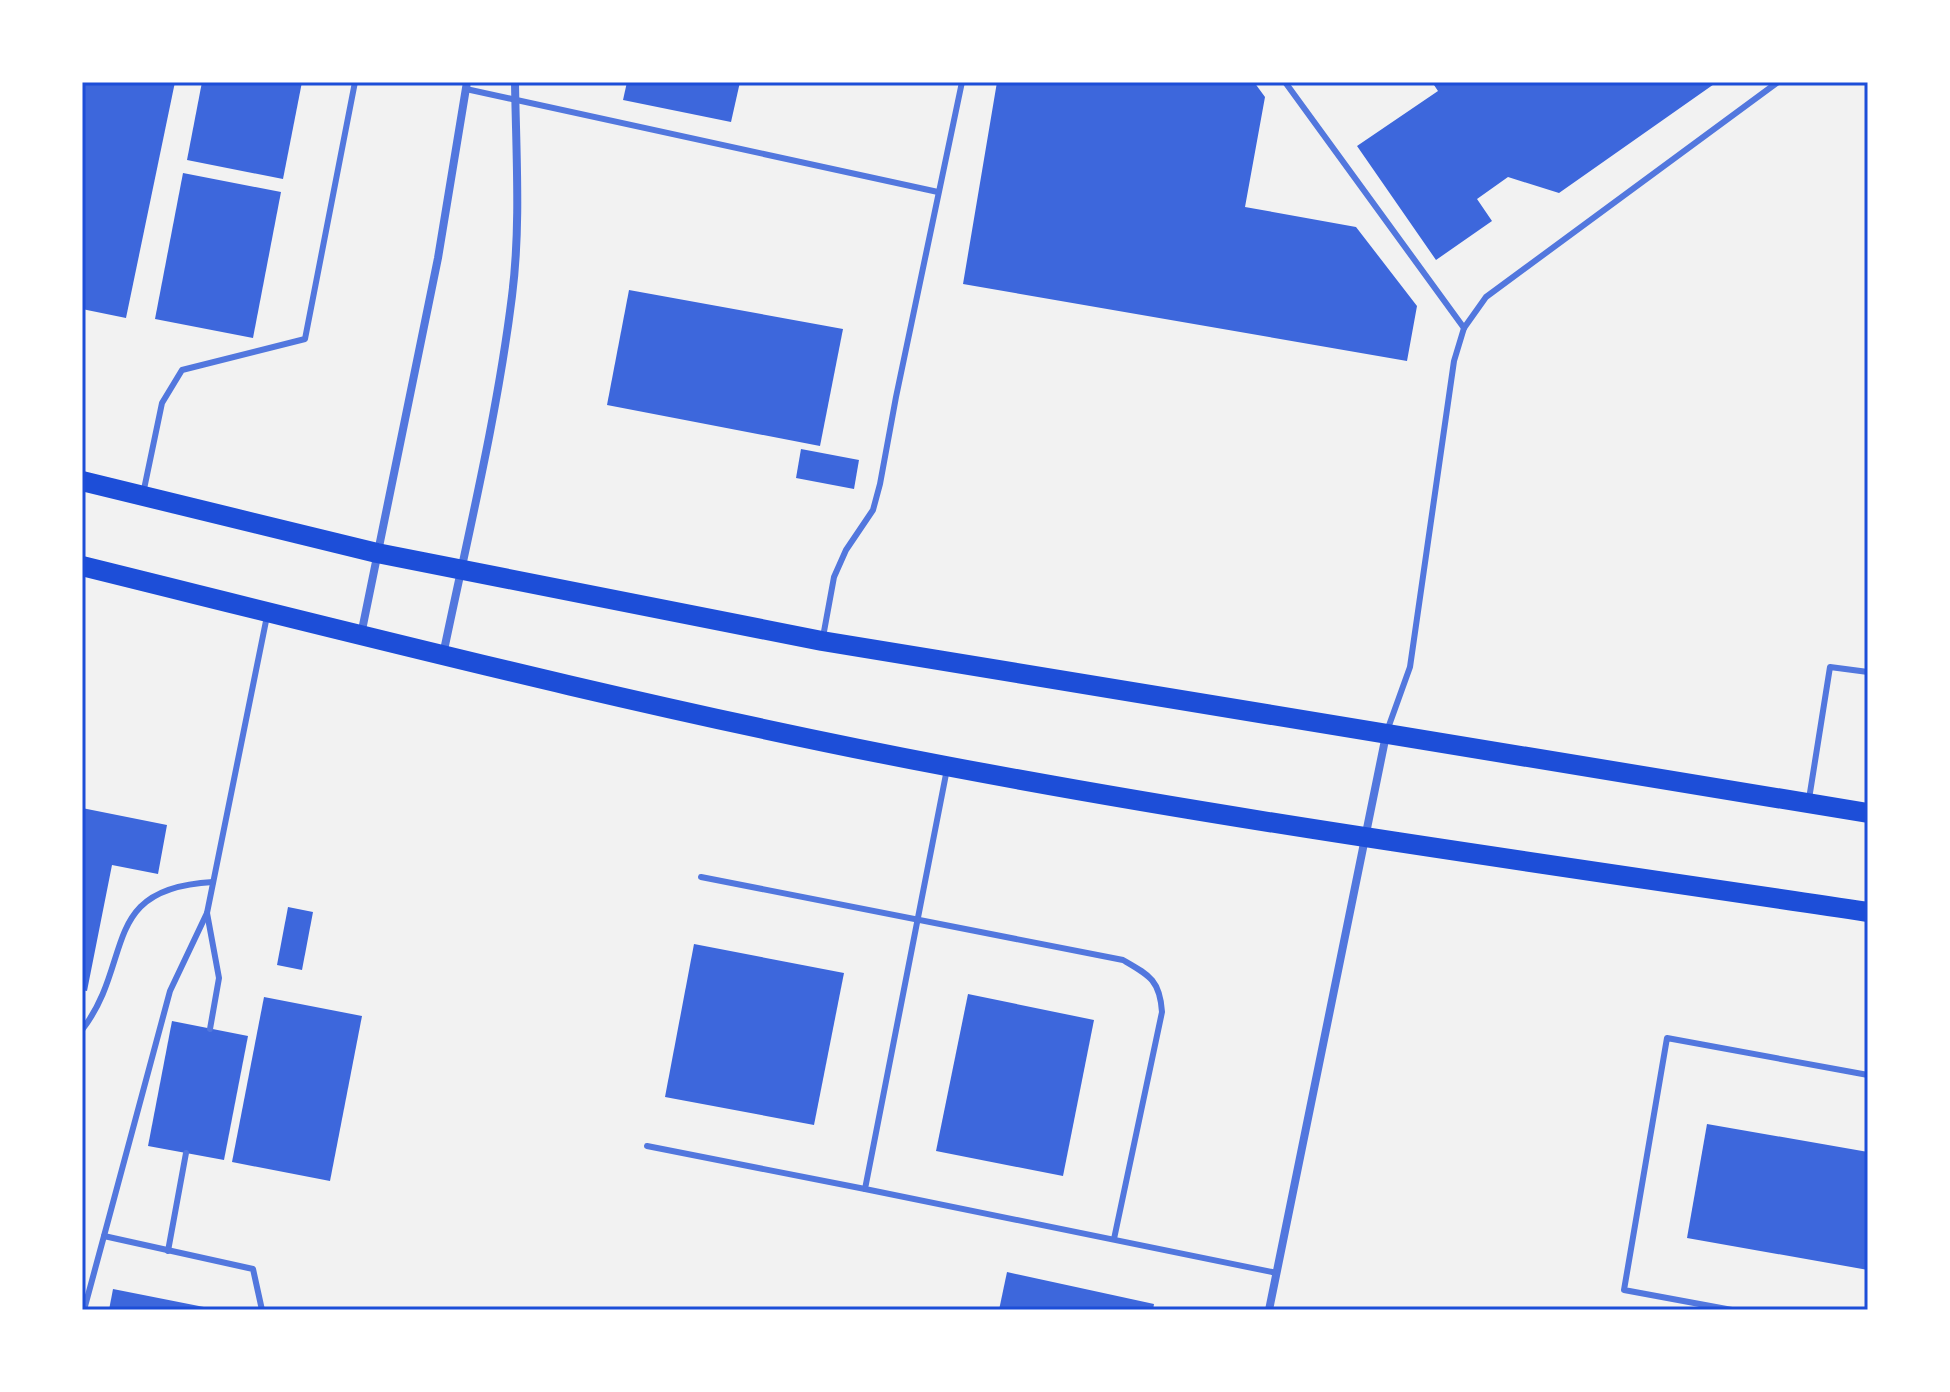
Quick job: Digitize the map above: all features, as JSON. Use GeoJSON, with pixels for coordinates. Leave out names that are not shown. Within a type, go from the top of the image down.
{"type":"FeatureCollection","features":[{"type":"Feature","properties":{"kind":"main road"},"geometry":{"type":"LineString","coordinates":[[82,481],[460,571],[822,641],[1868,813]]}},
{"type":"Feature","properties":{"kind":"main road"},"geometry":{"type":"LineString","coordinates":[[82,566],[443,656],[762,728],[948,766],[1365,836],[1868,912]]}},
{"type":"Feature","properties":{"kind":"street"},"geometry":{"type":"LineString","coordinates":[[443,656],[495,417],[513,292],[515,82]]}},
{"type":"Feature","properties":{"kind":"street"},"geometry":{"type":"LineString","coordinates":[[361,635],[438,258],[466,85]]}},
{"type":"Feature","properties":{"kind":"street"},"geometry":{"type":"LineString","coordinates":[[1269,1310],[1386,735]]}},
{"type":"Feature","properties":{"kind":"lane"},"geometry":{"type":"LineString","coordinates":[[142,496],[162,403],[182,370],[305,339],[355,82]]}},
{"type":"Feature","properties":{"kind":"lane"},"geometry":{"type":"LineString","coordinates":[[822,641],[834,577],[846,550],[873,510],[880,484],[962,82]]}},
{"type":"Feature","properties":{"kind":"lane"},"geometry":{"type":"LineString","coordinates":[[1285,82],[1464,328]]}},
{"type":"Feature","properties":{"kind":"lane"},"geometry":{"type":"LineString","coordinates":[[1386,735],[1410,667],[1454,361],[1464,328],[1486,297],[1778,82]]}},
{"type":"Feature","properties":{"kind":"lane"},"geometry":{"type":"LineString","coordinates":[[466,85],[515,101],[938,192]]}},
{"type":"Feature","properties":{"kind":"lane"},"geometry":{"type":"LineString","coordinates":[[84,1310],[170,991],[207,913],[268,612]]}},
{"type":"Feature","properties":{"kind":"lane"},"geometry":{"type":"LineString","coordinates":[[1808,804],[1830,667],[1868,672]]}},
{"type":"Feature","properties":{"kind":"lane"},"geometry":{"type":"LineString","coordinates":[[865,1189],[948,766]]}},
{"type":"Feature","properties":{"kind":"lane"},"geometry":{"type":"LineString","coordinates":[[701,877],[1123,960],[1153,980],[1161,993],[1162,1012],[1114,1239]]}},
{"type":"Feature","properties":{"kind":"lane"},"geometry":{"type":"LineString","coordinates":[[82,1030],[98,1009],[128,920],[152,895],[184,883],[213,882]]}},
{"type":"Feature","properties":{"kind":"lane"},"geometry":{"type":"LineString","coordinates":[[207,913],[219,978],[210,1029]]}},
{"type":"Feature","properties":{"kind":"lane"},"geometry":{"type":"LineString","coordinates":[[1732,1310],[1624,1290],[1667,1038],[1868,1075]]}},
{"type":"Feature","properties":{"kind":"lane"},"geometry":{"type":"LineString","coordinates":[[647,1146],[1277,1273]]}},
{"type":"Feature","properties":{"kind":"lane"},"geometry":{"type":"LineString","coordinates":[[168,1251],[186,1153]]}},
{"type":"Feature","properties":{"kind":"lane"},"geometry":{"type":"LineString","coordinates":[[104,1236],[253,1269],[262,1310]]}},
{"type":"Feature","properties":{"kind":"building"},"geometry":{"type":"Polygon","coordinates":[[[82,82],[175,82],[126,318],[82,309],[82,82]]]}},
{"type":"Feature","properties":{"kind":"building"},"geometry":{"type":"Polygon","coordinates":[[[202,82],[302,82],[283,179],[187,160],[202,82]]]}},
{"type":"Feature","properties":{"kind":"building"},"geometry":{"type":"Polygon","coordinates":[[[627,82],[740,82],[731,122],[623,100],[627,82]]]}},
{"type":"Feature","properties":{"kind":"building"},"geometry":{"type":"Polygon","coordinates":[[[997,82],[1254,82],[1265,97],[1245,207],[1356,227],[1417,306],[1407,361],[963,284],[997,82]]]}},
{"type":"Feature","properties":{"kind":"building"},"geometry":{"type":"Polygon","coordinates":[[[1432,82],[1717,82],[1559,193],[1508,177],[1477,199],[1492,221],[1436,260],[1357,146],[1438,91],[1432,82]]]}},
{"type":"Feature","properties":{"kind":"building"},"geometry":{"type":"Polygon","coordinates":[[[183,173],[281,192],[253,338],[155,319],[183,173]]]}},
{"type":"Feature","properties":{"kind":"building"},"geometry":{"type":"Polygon","coordinates":[[[629,290],[843,329],[820,446],[607,405],[629,290]]]}},
{"type":"Feature","properties":{"kind":"building"},"geometry":{"type":"Polygon","coordinates":[[[801,449],[859,460],[854,489],[796,478],[801,449]]]}},
{"type":"Feature","properties":{"kind":"building"},"geometry":{"type":"Polygon","coordinates":[[[82,808],[167,825],[158,874],[112,865],[87,991],[82,990],[82,808]]]}},
{"type":"Feature","properties":{"kind":"building"},"geometry":{"type":"Polygon","coordinates":[[[288,907],[313,912],[302,970],[277,965],[288,907]]]}},
{"type":"Feature","properties":{"kind":"building"},"geometry":{"type":"Polygon","coordinates":[[[694,944],[844,973],[814,1125],[665,1097],[694,944]]]}},
{"type":"Feature","properties":{"kind":"building"},"geometry":{"type":"Polygon","coordinates":[[[968,994],[1094,1020],[1063,1176],[936,1151],[968,994]]]}},
{"type":"Feature","properties":{"kind":"building"},"geometry":{"type":"Polygon","coordinates":[[[264,997],[362,1016],[330,1181],[232,1162],[264,997]]]}},
{"type":"Feature","properties":{"kind":"building"},"geometry":{"type":"Polygon","coordinates":[[[172,1021],[248,1036],[224,1160],[148,1146],[172,1021]]]}},
{"type":"Feature","properties":{"kind":"building"},"geometry":{"type":"Polygon","coordinates":[[[1707,1124],[1868,1152],[1868,1270],[1687,1238],[1707,1124]]]}},
{"type":"Feature","properties":{"kind":"building"},"geometry":{"type":"Polygon","coordinates":[[[1007,1272],[1154,1304],[1153,1310],[999,1310],[1007,1272]]]}},
{"type":"Feature","properties":{"kind":"building"},"geometry":{"type":"Polygon","coordinates":[[[113,1289],[214,1309],[214,1310],[109,1310],[113,1289]]]}}]}
